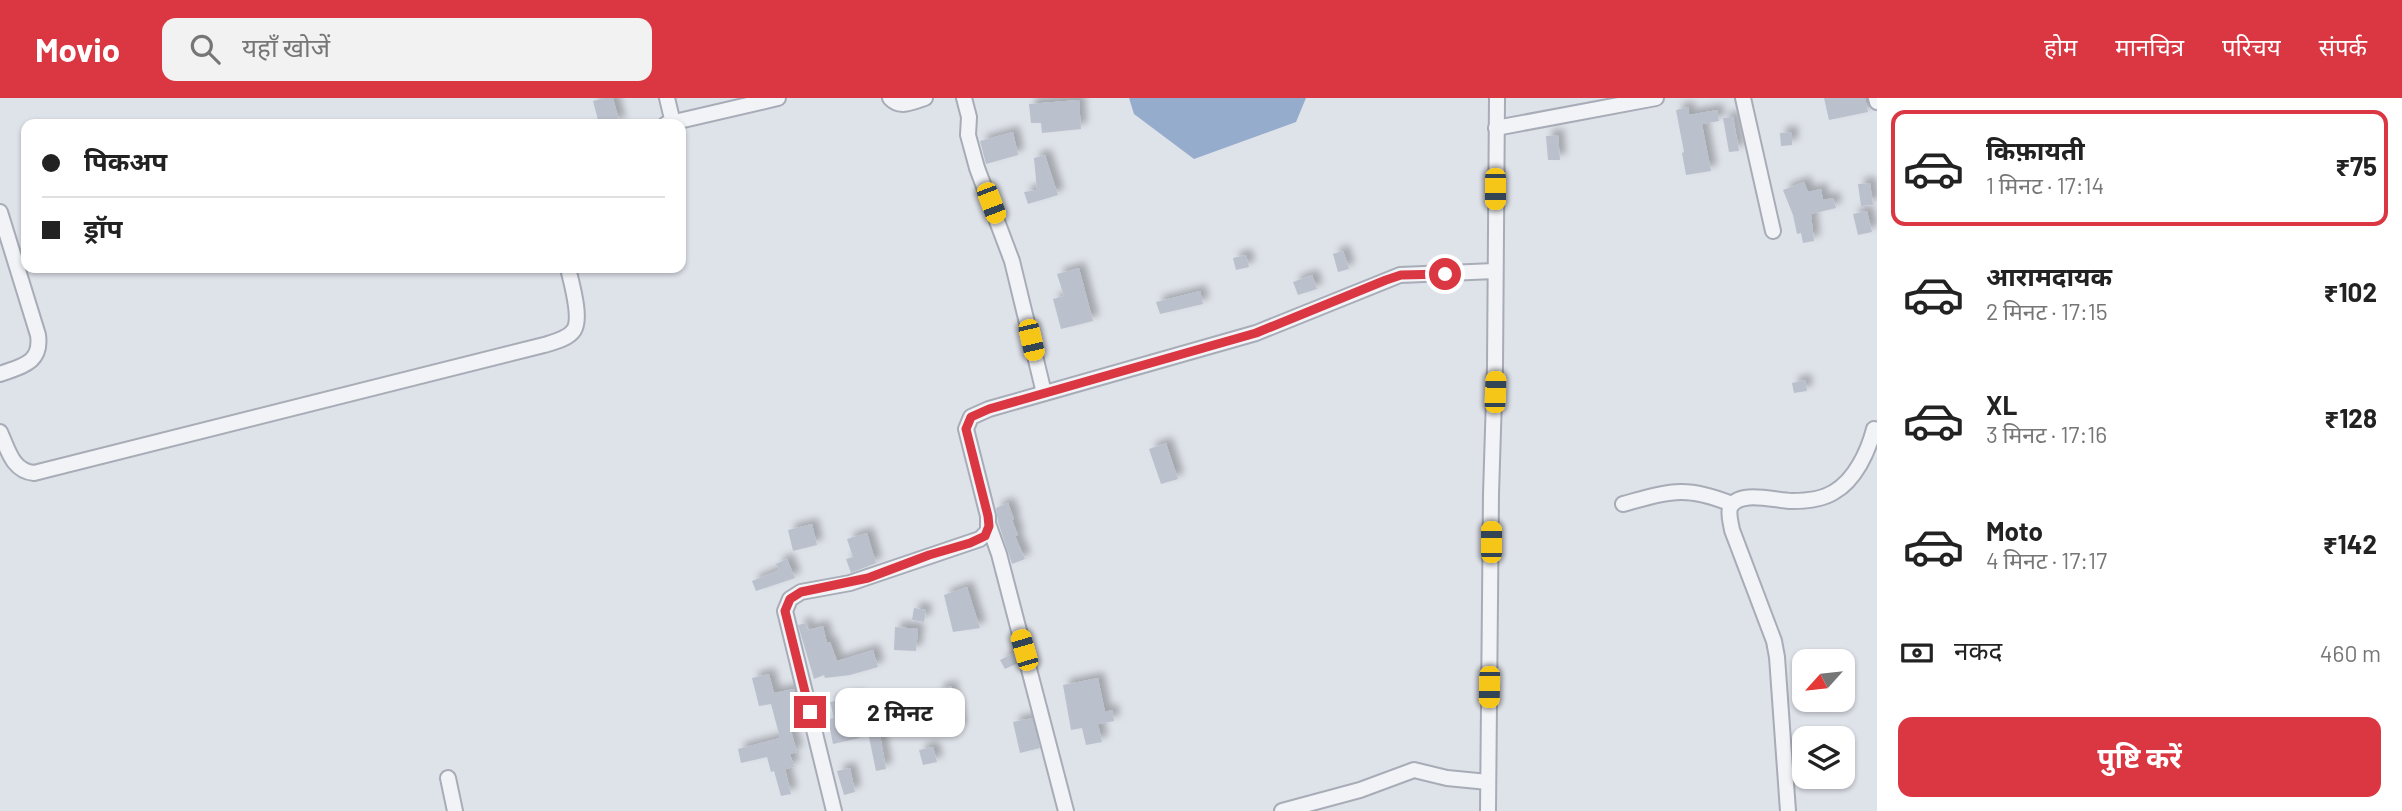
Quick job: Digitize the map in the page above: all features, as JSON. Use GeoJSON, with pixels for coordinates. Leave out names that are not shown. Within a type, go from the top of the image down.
{"type":"FeatureCollection","features":[{"type":"Feature","properties":{"kind":"street"},"geometry":{"type":"LineString","coordinates":[[667,98],[669,119]]}},
{"type":"Feature","properties":{"kind":"street"},"geometry":{"type":"LineString","coordinates":[[686,120],[778,98]]}},
{"type":"Feature","properties":{"kind":"street"},"geometry":{"type":"LineString","coordinates":[[890,98],[896,104],[902,105],[925,98]]}},
{"type":"Feature","properties":{"kind":"street"},"geometry":{"type":"LineString","coordinates":[[964,98],[969,117],[968,135],[977,167],[1013,261],[1044,393]]}},
{"type":"Feature","properties":{"kind":"street"},"geometry":{"type":"LineString","coordinates":[[1488,811],[1497,98]]}},
{"type":"Feature","properties":{"kind":"street"},"geometry":{"type":"LineString","coordinates":[[1496,128],[1656,98]]}},
{"type":"Feature","properties":{"kind":"street"},"geometry":{"type":"LineString","coordinates":[[1743,98],[1773,231]]}},
{"type":"Feature","properties":{"kind":"street"},"geometry":{"type":"LineString","coordinates":[[0,212],[40,345],[37,354],[30,361],[0,374]]}},
{"type":"Feature","properties":{"kind":"street"},"geometry":{"type":"LineString","coordinates":[[1066,811],[999,554],[989,526],[966,424],[971,417],[1044,393],[1256,333],[1401,275],[1495,271]]}},
{"type":"Feature","properties":{"kind":"street"},"geometry":{"type":"LineString","coordinates":[[0,432],[18,468],[23,472],[34,473],[544,345],[567,336],[574,331],[577,324],[578,315],[569,273]]}},
{"type":"Feature","properties":{"kind":"street"},"geometry":{"type":"LineString","coordinates":[[1788,811],[1774,641],[1732,530],[1729,510],[1732,504],[1746,498],[1792,501],[1833,493],[1852,476],[1865,456],[1874,429]]}},
{"type":"Feature","properties":{"kind":"street"},"geometry":{"type":"LineString","coordinates":[[1623,504],[1682,490],[1710,495],[1732,504]]}},
{"type":"Feature","properties":{"kind":"street"},"geometry":{"type":"LineString","coordinates":[[834,811],[785,611],[790,599],[801,592],[850,583],[970,543],[985,536],[989,526]]}},
{"type":"Feature","properties":{"kind":"street"},"geometry":{"type":"LineString","coordinates":[[1282,811],[1353,792],[1414,770],[1447,778],[1488,782]]}},
{"type":"Feature","properties":{"kind":"street"},"geometry":{"type":"LineString","coordinates":[[448,778],[455,811]]}},
{"type":"Feature","properties":{"kind":"water"},"geometry":{"type":"Polygon","coordinates":[[[1129,98],[1306,98],[1296,122],[1194,159],[1134,114],[1129,98]]]}},
{"type":"Feature","properties":{"kind":"building"},"geometry":{"type":"Polygon","coordinates":[[[613,98],[619,119],[598,119],[593,101],[613,98]]]}},
{"type":"Feature","properties":{"kind":"building"},"geometry":{"type":"Polygon","coordinates":[[[1824,98],[1865,98],[1868,112],[1829,120],[1824,98]]]}},
{"type":"Feature","properties":{"kind":"building"},"geometry":{"type":"Polygon","coordinates":[[[1079,100],[1081,129],[1042,133],[1041,123],[1031,123],[1029,104],[1079,100]]]}},
{"type":"Feature","properties":{"kind":"building"},"geometry":{"type":"Polygon","coordinates":[[[1688,107],[1689,115],[1717,110],[1719,121],[1702,124],[1711,171],[1686,175],[1676,110],[1688,107]]]}},
{"type":"Feature","properties":{"kind":"building"},"geometry":{"type":"Polygon","coordinates":[[[1733,117],[1739,151],[1729,152],[1723,118],[1733,117]]]}},
{"type":"Feature","properties":{"kind":"building"},"geometry":{"type":"Polygon","coordinates":[[[1013,132],[1018,155],[986,164],[980,141],[1013,132]]]}},
{"type":"Feature","properties":{"kind":"building"},"geometry":{"type":"Polygon","coordinates":[[[1792,132],[1792,145],[1781,146],[1780,133],[1792,132]]]}},
{"type":"Feature","properties":{"kind":"building"},"geometry":{"type":"Polygon","coordinates":[[[1558,135],[1560,160],[1548,160],[1546,136],[1558,135]]]}},
{"type":"Feature","properties":{"kind":"building"},"geometry":{"type":"Polygon","coordinates":[[[1045,155],[1058,195],[1028,204],[1024,192],[1037,190],[1034,158],[1045,155]]]}},
{"type":"Feature","properties":{"kind":"building"},"geometry":{"type":"Polygon","coordinates":[[[1804,182],[1808,192],[1821,189],[1823,200],[1833,198],[1836,208],[1811,214],[1814,241],[1803,243],[1801,233],[1797,234],[1783,190],[1804,182]]]}},
{"type":"Feature","properties":{"kind":"building"},"geometry":{"type":"Polygon","coordinates":[[[1870,183],[1873,205],[1861,206],[1858,184],[1870,183]]]}},
{"type":"Feature","properties":{"kind":"building"},"geometry":{"type":"Polygon","coordinates":[[[1867,211],[1872,232],[1858,235],[1853,214],[1867,211]]]}},
{"type":"Feature","properties":{"kind":"building"},"geometry":{"type":"Polygon","coordinates":[[[1343,251],[1349,269],[1338,272],[1333,254],[1343,251]]]}},
{"type":"Feature","properties":{"kind":"building"},"geometry":{"type":"Polygon","coordinates":[[[1246,255],[1249,267],[1236,270],[1233,258],[1246,255]]]}},
{"type":"Feature","properties":{"kind":"building"},"geometry":{"type":"Polygon","coordinates":[[[1079,268],[1093,321],[1061,329],[1053,299],[1064,296],[1057,274],[1079,268]]]}},
{"type":"Feature","properties":{"kind":"building"},"geometry":{"type":"Polygon","coordinates":[[[1312,275],[1317,289],[1298,295],[1293,282],[1312,275]]]}},
{"type":"Feature","properties":{"kind":"building"},"geometry":{"type":"Polygon","coordinates":[[[1200,291],[1203,304],[1160,314],[1156,302],[1200,291]]]}},
{"type":"Feature","properties":{"kind":"building"},"geometry":{"type":"Polygon","coordinates":[[[1805,380],[1807,391],[1794,393],[1792,383],[1805,380]]]}},
{"type":"Feature","properties":{"kind":"building"},"geometry":{"type":"Polygon","coordinates":[[[1166,443],[1178,479],[1161,484],[1149,449],[1166,443]]]}},
{"type":"Feature","properties":{"kind":"building"},"geometry":{"type":"Polygon","coordinates":[[[1008,503],[1018,535],[1015,536],[1025,559],[1012,564],[996,508],[1008,503]]]}},
{"type":"Feature","properties":{"kind":"building"},"geometry":{"type":"Polygon","coordinates":[[[812,524],[817,545],[793,551],[788,530],[812,524]]]}},
{"type":"Feature","properties":{"kind":"building"},"geometry":{"type":"Polygon","coordinates":[[[867,533],[876,563],[851,573],[846,559],[853,557],[847,539],[867,533]]]}},
{"type":"Feature","properties":{"kind":"building"},"geometry":{"type":"Polygon","coordinates":[[[787,559],[795,578],[756,591],[752,581],[779,570],[776,564],[787,559]]]}},
{"type":"Feature","properties":{"kind":"building"},"geometry":{"type":"Polygon","coordinates":[[[967,587],[980,628],[953,632],[944,595],[967,587]]]}},
{"type":"Feature","properties":{"kind":"building"},"geometry":{"type":"Polygon","coordinates":[[[914,608],[926,610],[924,622],[912,620],[914,608]]]}},
{"type":"Feature","properties":{"kind":"building"},"geometry":{"type":"Polygon","coordinates":[[[806,623],[808,630],[823,626],[827,643],[830,642],[837,661],[873,650],[878,667],[850,675],[825,678],[824,675],[814,679],[798,625],[806,623]]]}},
{"type":"Feature","properties":{"kind":"building"},"geometry":{"type":"Polygon","coordinates":[[[895,627],[918,629],[916,651],[894,650],[895,627]]]}},
{"type":"Feature","properties":{"kind":"building"},"geometry":{"type":"Polygon","coordinates":[[[1014,653],[1018,663],[1005,669],[1000,660],[1014,653]]]}},
{"type":"Feature","properties":{"kind":"building"},"geometry":{"type":"Polygon","coordinates":[[[769,674],[774,693],[794,689],[804,728],[791,731],[797,752],[790,754],[794,767],[785,769],[791,794],[781,796],[767,757],[741,763],[738,749],[780,738],[771,704],[759,706],[752,678],[769,674]]]}},
{"type":"Feature","properties":{"kind":"building"},"geometry":{"type":"Polygon","coordinates":[[[1098,678],[1105,712],[1112,710],[1114,721],[1098,724],[1102,742],[1086,745],[1082,728],[1071,730],[1063,685],[1098,678]]]}},
{"type":"Feature","properties":{"kind":"building"},"geometry":{"type":"Polygon","coordinates":[[[951,686],[961,730],[931,737],[928,724],[945,720],[937,690],[951,686]]]}},
{"type":"Feature","properties":{"kind":"building"},"geometry":{"type":"Polygon","coordinates":[[[858,696],[860,707],[854,708],[860,738],[833,744],[828,719],[834,718],[830,702],[858,696]]]}},
{"type":"Feature","properties":{"kind":"building"},"geometry":{"type":"Polygon","coordinates":[[[1032,718],[1040,748],[1020,753],[1013,722],[1032,718]]]}},
{"type":"Feature","properties":{"kind":"building"},"geometry":{"type":"Polygon","coordinates":[[[880,735],[886,769],[876,771],[869,737],[880,735]]]}},
{"type":"Feature","properties":{"kind":"building"},"geometry":{"type":"Polygon","coordinates":[[[933,747],[937,762],[923,765],[919,750],[933,747]]]}},
{"type":"Feature","properties":{"kind":"building"},"geometry":{"type":"Polygon","coordinates":[[[850,768],[855,792],[844,795],[837,771],[850,768]]]}},
{"type":"Feature","properties":{"kind":"route"},"geometry":{"type":"LineString","coordinates":[[810,712],[785,611],[790,599],[801,592],[868,578],[985,536],[989,526],[988,516],[966,429],[971,417],[989,409],[1099,376],[1256,333],[1401,275],[1445,274]]}}]}
